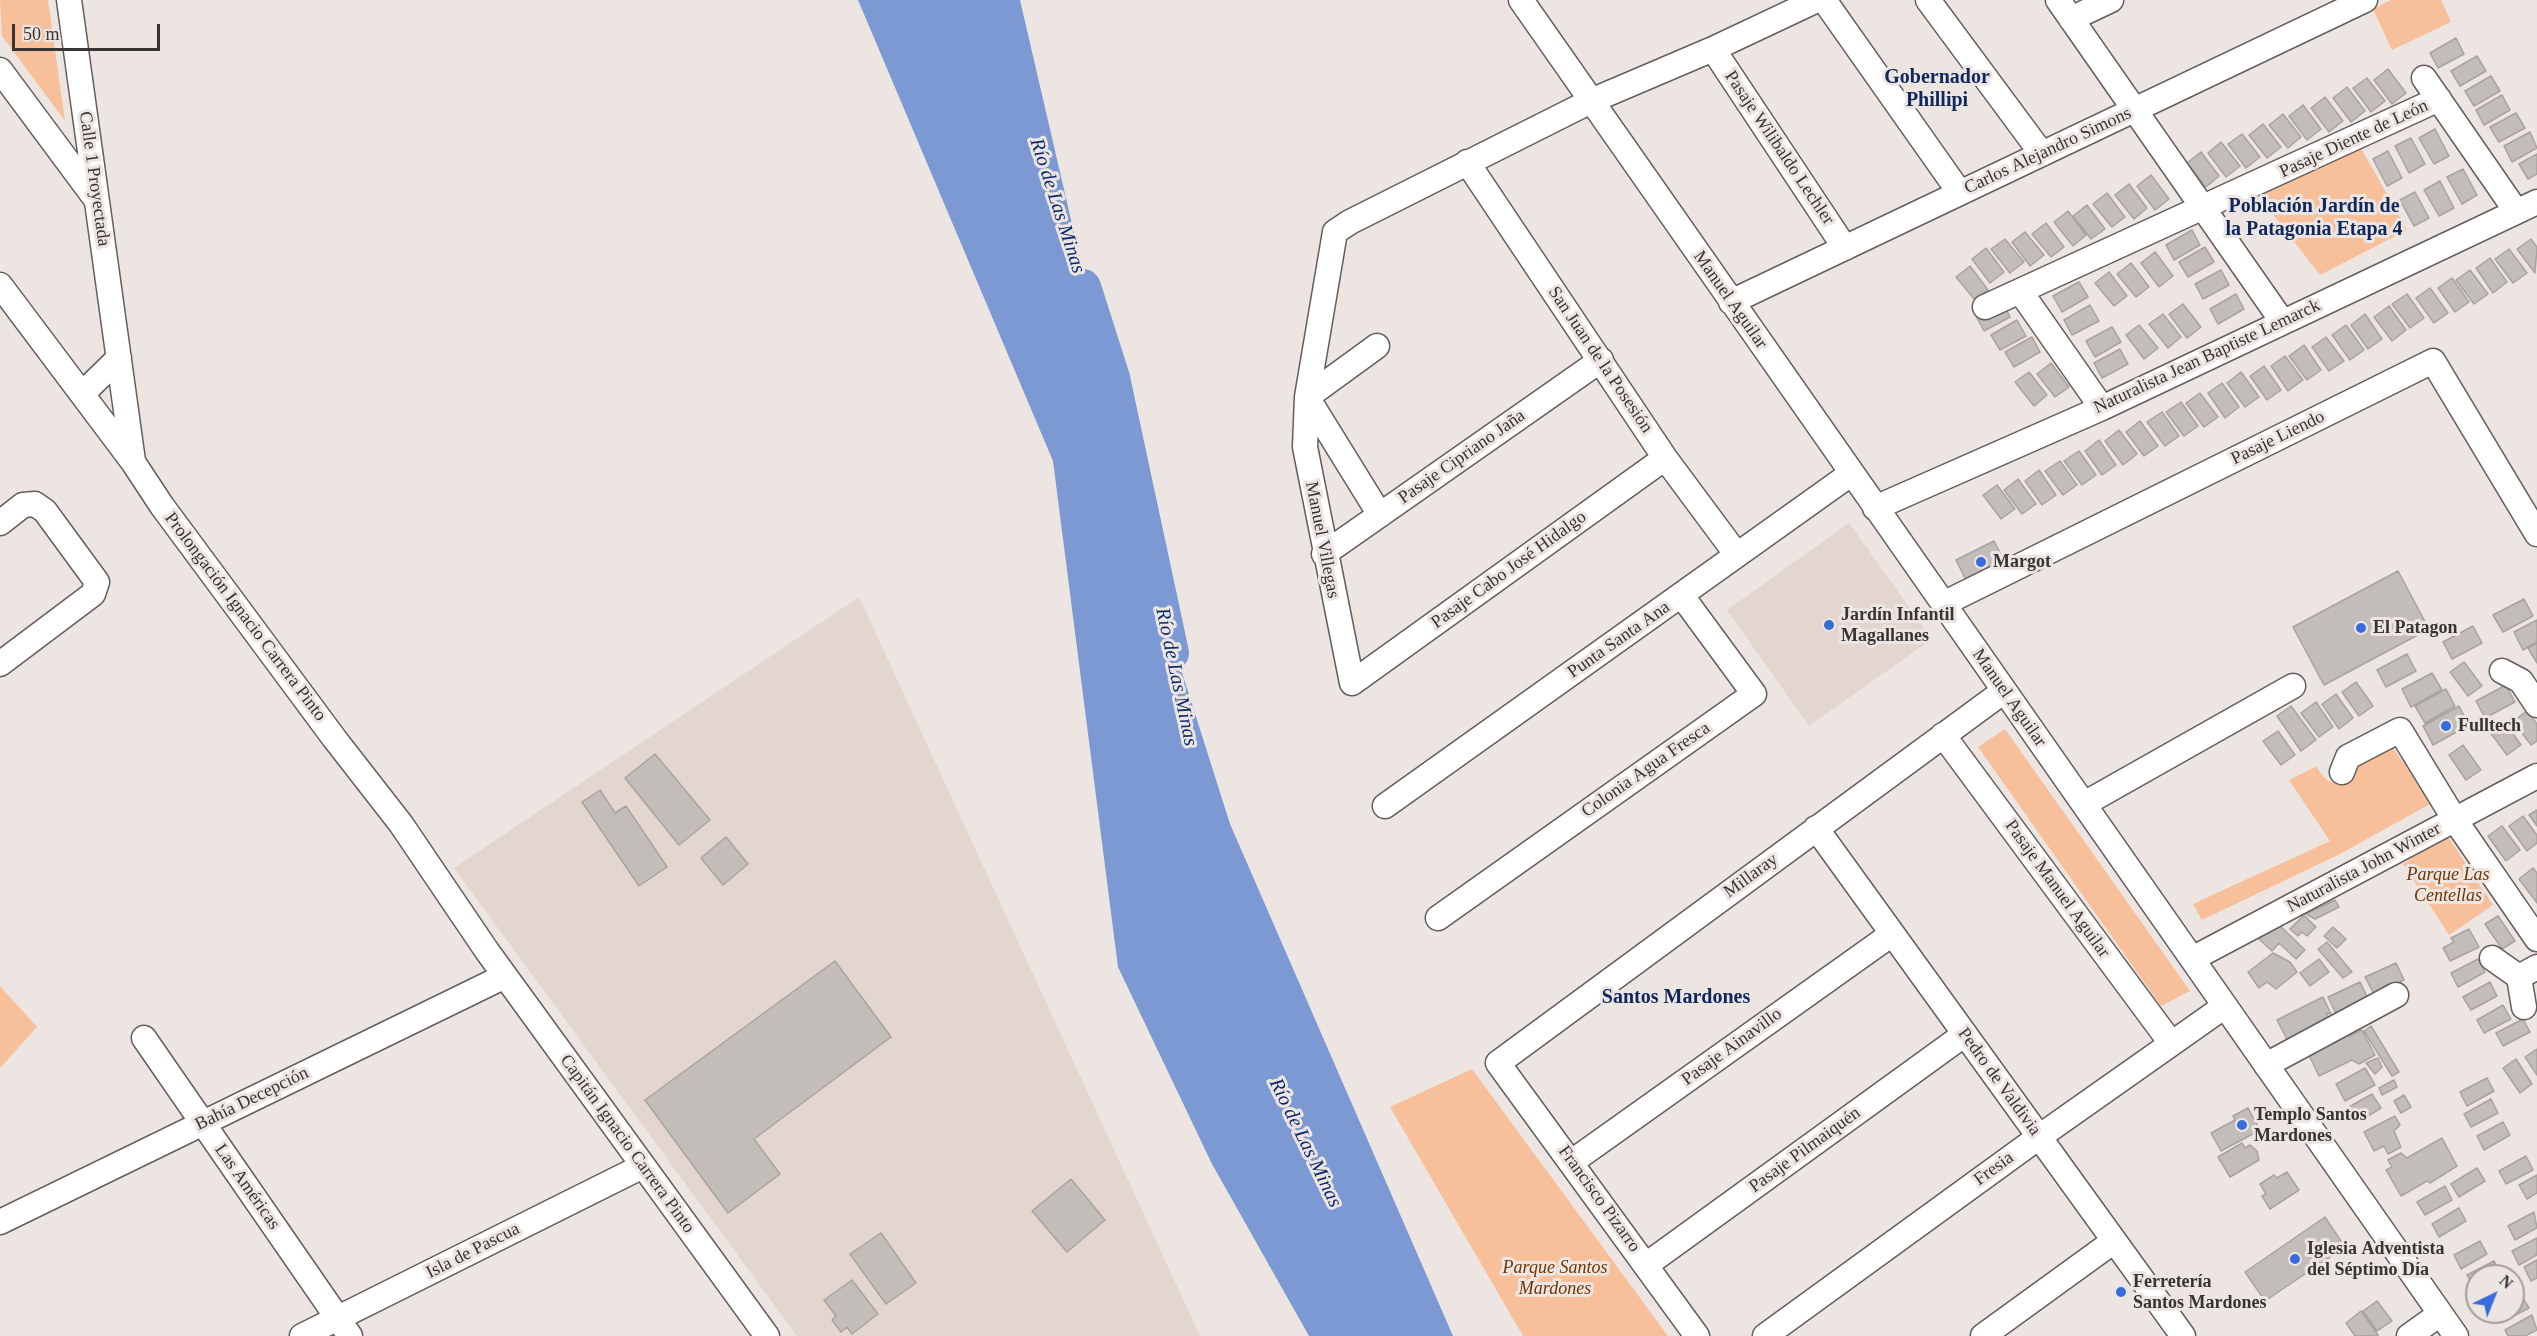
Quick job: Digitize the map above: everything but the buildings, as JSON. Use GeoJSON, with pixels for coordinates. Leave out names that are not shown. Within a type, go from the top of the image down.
{"type":"FeatureCollection","features":[{"type":"Feature","properties":{"kind":"street","name":"Calle 1 Proyectada"},"geometry":{"type":"LineString","coordinates":[[69,0],[134,462]]}},
{"type":"Feature","properties":{"kind":"street","name":"Manuel Aguilar"},"geometry":{"type":"LineString","coordinates":[[1521,0],[2456,1336]]}},
{"type":"Feature","properties":{"kind":"street"},"geometry":{"type":"LineString","coordinates":[[1467,162],[1591,101],[1713,49],[1817,0]]}},
{"type":"Feature","properties":{"kind":"street"},"geometry":{"type":"LineString","coordinates":[[1824,0],[1960,193]]}},
{"type":"Feature","properties":{"kind":"street"},"geometry":{"type":"LineString","coordinates":[[1928,0],[2042,154]]}},
{"type":"Feature","properties":{"kind":"street"},"geometry":{"type":"LineString","coordinates":[[2110,0],[2065,9],[2282,321]]}},
{"type":"Feature","properties":{"kind":"street","name":"Carlos Alejandro Simons"},"geometry":{"type":"LineString","coordinates":[[1731,302],[2365,0]]}},
{"type":"Feature","properties":{"kind":"street","name":"Pasaje Wilibaldo Lechler"},"geometry":{"type":"LineString","coordinates":[[1713,49],[1845,248]]}},
{"type":"Feature","properties":{"kind":"street"},"geometry":{"type":"LineString","coordinates":[[0,70],[98,201]]}},
{"type":"Feature","properties":{"kind":"street"},"geometry":{"type":"LineString","coordinates":[[2424,78],[2526,206]]}},
{"type":"Feature","properties":{"kind":"street","name":"Pasaje Diente de León"},"geometry":{"type":"LineString","coordinates":[[1985,307],[2204,209],[2439,99]]}},
{"type":"Feature","properties":{"kind":"street","name":"Manuel Villegas"},"geometry":{"type":"LineString","coordinates":[[1352,683],[1324,554],[1305,447],[1307,397],[1335,232],[1467,162]]}},
{"type":"Feature","properties":{"kind":"street","name":"San Juan de la Posesión"},"geometry":{"type":"LineString","coordinates":[[1467,162],[1665,458],[1737,555]]}},
{"type":"Feature","properties":{"kind":"street","name":"Naturalista Jean Baptiste Lemarck"},"geometry":{"type":"LineString","coordinates":[[1875,508],[2102,408],[2526,206]]}},
{"type":"Feature","properties":{"kind":"street","name":"Prolongación Ignacio Carrera Pinto"},"geometry":{"type":"LineString","coordinates":[[0,285],[134,462],[162,506],[256,634],[402,824],[487,951]]}},
{"type":"Feature","properties":{"kind":"street"},"geometry":{"type":"LineString","coordinates":[[2020,291],[2102,408]]}},
{"type":"Feature","properties":{"kind":"street"},"geometry":{"type":"LineString","coordinates":[[1377,346],[1307,397],[1380,515]]}},
{"type":"Feature","properties":{"kind":"street"},"geometry":{"type":"LineString","coordinates":[[82,394],[119,358]]}},
{"type":"Feature","properties":{"kind":"street","name":"Pasaje Cipriano Jaña"},"geometry":{"type":"LineString","coordinates":[[1324,554],[1601,360]]}},
{"type":"Feature","properties":{"kind":"street","name":"Pasaje Liendo"},"geometry":{"type":"LineString","coordinates":[[1943,604],[2433,361],[2537,534]]}},
{"type":"Feature","properties":{"kind":"street","name":"Pasaje Cabo José Hidalgo"},"geometry":{"type":"LineString","coordinates":[[1352,683],[1665,458]]}},
{"type":"Feature","properties":{"kind":"street","name":"Punta Santa Ana"},"geometry":{"type":"LineString","coordinates":[[1386,806],[1852,473]]}},
{"type":"Feature","properties":{"kind":"street"},"geometry":{"type":"LineString","coordinates":[[0,523],[23,506],[35,504],[45,511],[97,578],[97,586],[93,594],[0,664]]}},
{"type":"Feature","properties":{"kind":"street","name":"Colonia Agua Fresca"},"geometry":{"type":"LineString","coordinates":[[1438,918],[1754,694],[1682,596]]}},
{"type":"Feature","properties":{"kind":"street"},"geometry":{"type":"LineString","coordinates":[[2502,670],[2521,681],[2537,705]]}},
{"type":"Feature","properties":{"kind":"street"},"geometry":{"type":"LineString","coordinates":[[2084,804],[2293,686]]}},
{"type":"Feature","properties":{"kind":"street","name":"Millaray"},"geometry":{"type":"LineString","coordinates":[[1498,1063],[2004,691]]}},
{"type":"Feature","properties":{"kind":"street"},"geometry":{"type":"LineString","coordinates":[[2342,772],[2348,757],[2400,730],[2455,820],[2535,931]]}},
{"type":"Feature","properties":{"kind":"street","name":"Pasaje Manuel Aguilar"},"geometry":{"type":"LineString","coordinates":[[1944,735],[2171,1043]]}},
{"type":"Feature","properties":{"kind":"street","name":"Naturalista John Winter"},"geometry":{"type":"LineString","coordinates":[[2192,959],[2537,776]]}},
{"type":"Feature","properties":{"kind":"street","name":"Pedro de Valdivia"},"geometry":{"type":"LineString","coordinates":[[1816,828],[2183,1336]]}},
{"type":"Feature","properties":{"kind":"street","name":"Pasaje Ainavillo"},"geometry":{"type":"LineString","coordinates":[[1573,1161],[1892,933]]}},
{"type":"Feature","properties":{"kind":"street","name":"Capitán Ignacio Carrera Pinto"},"geometry":{"type":"LineString","coordinates":[[487,951],[767,1336]]}},
{"type":"Feature","properties":{"kind":"street"},"geometry":{"type":"LineString","coordinates":[[2492,958],[2528,972],[2524,1007]]}},
{"type":"Feature","properties":{"kind":"street","name":"Bahía Decepción"},"geometry":{"type":"LineString","coordinates":[[0,1222],[505,976]]}},
{"type":"Feature","properties":{"kind":"street"},"geometry":{"type":"LineString","coordinates":[[2266,1065],[2396,995]]}},
{"type":"Feature","properties":{"kind":"street","name":"Fresia"},"geometry":{"type":"LineString","coordinates":[[1765,1336],[2038,1137],[2225,1006]]}},
{"type":"Feature","properties":{"kind":"street","name":"Pasaje Pilmaiquén"},"geometry":{"type":"LineString","coordinates":[[1646,1265],[1965,1034]]}},
{"type":"Feature","properties":{"kind":"street","name":"Las Américas"},"geometry":{"type":"LineString","coordinates":[[144,1038],[344,1327]]}},
{"type":"Feature","properties":{"kind":"street","name":"Francisco Pizarro"},"geometry":{"type":"LineString","coordinates":[[1498,1063],[1573,1161],[1697,1336]]}},
{"type":"Feature","properties":{"kind":"street","name":"Isla de Pascua"},"geometry":{"type":"LineString","coordinates":[[302,1336],[344,1327],[643,1166]]}},
{"type":"Feature","properties":{"kind":"street"},"geometry":{"type":"LineString","coordinates":[[1983,1336],[2114,1241]]}},
{"type":"Feature","properties":{"kind":"street"},"geometry":{"type":"LineString","coordinates":[[2409,1336],[2440,1314]]}},
{"type":"Feature","properties":{"kind":"shaded area","name":"Jardín Infantil Magallanes"},"geometry":{"type":"Polygon","coordinates":[[[1849,523],[1932,639],[1809,726],[1727,610],[1849,523]]]}},
{"type":"Feature","properties":{"kind":"shaded area"},"geometry":{"type":"Polygon","coordinates":[[[859,597],[1200,1336],[797,1336],[454,868],[859,597]]]}},
{"type":"Feature","properties":{"kind":"green space"},"geometry":{"type":"Polygon","coordinates":[[[0,0],[48,0],[65,121],[2,36],[0,0]]]}},
{"type":"Feature","properties":{"kind":"green space"},"geometry":{"type":"Polygon","coordinates":[[[2391,0],[2441,0],[2451,22],[2392,50],[2373,9],[2391,0]]]}},
{"type":"Feature","properties":{"kind":"green space"},"geometry":{"type":"Polygon","coordinates":[[[2361,148],[2407,230],[2320,275],[2257,194],[2361,148]]]}},
{"type":"Feature","properties":{"kind":"green space"},"geometry":{"type":"Polygon","coordinates":[[[2005,729],[2190,991],[2161,1006],[1978,747],[2005,729]]]}},
{"type":"Feature","properties":{"kind":"green space"},"geometry":{"type":"Polygon","coordinates":[[[2388,741],[2432,803],[2340,854],[2202,920],[2193,904],[2330,841],[2289,780],[2317,766],[2324,778],[2329,781],[2344,781],[2355,773],[2355,758],[2388,741]]]}},
{"type":"Feature","properties":{"kind":"green space","name":"Parque Las Centellas"},"geometry":{"type":"Polygon","coordinates":[[[2447,835],[2493,905],[2449,935],[2403,864],[2447,835]]]}},
{"type":"Feature","properties":{"kind":"green space"},"geometry":{"type":"Polygon","coordinates":[[[0,986],[37,1027],[0,1068],[0,986]]]}},
{"type":"Feature","properties":{"kind":"green space","name":"Parque Santos Mardones"},"geometry":{"type":"Polygon","coordinates":[[[1472,1069],[1668,1336],[1523,1336],[1390,1107],[1472,1069]]]}},
{"type":"Feature","properties":{"kind":"water"},"geometry":{"type":"Polygon","coordinates":[[[858,0],[1020,0],[1160,603],[1230,824],[1453,1336],[1309,1336],[1212,1164],[1118,967],[1053,461],[858,0]]]}},
{"type":"Feature","properties":{"kind":"waterway","name":"Río de Las Minas"},"geometry":{"type":"LineString","coordinates":[[1083,287],[1112,378],[1171,653]]}},
{"type":"Feature","properties":{"kind":"place","name":"Margot"},"geometry":{"type":"Point","coordinates":[1981,562]}},
{"type":"Feature","properties":{"kind":"place","name":"Jardín Infantil Magallanes"},"geometry":{"type":"Point","coordinates":[1829,625]}},
{"type":"Feature","properties":{"kind":"place","name":"El Patagon"},"geometry":{"type":"Point","coordinates":[2361,628]}},
{"type":"Feature","properties":{"kind":"place","name":"Fulltech"},"geometry":{"type":"Point","coordinates":[2446,726]}},
{"type":"Feature","properties":{"kind":"place","name":"Templo Santos Mardones"},"geometry":{"type":"Point","coordinates":[2242,1125]}},
{"type":"Feature","properties":{"kind":"place","name":"Iglesia Adventista del Séptimo Día"},"geometry":{"type":"Point","coordinates":[2295,1259]}},
{"type":"Feature","properties":{"kind":"place","name":"Ferretería Santos Mardones"},"geometry":{"type":"Point","coordinates":[2121,1292]}},
{"type":"Feature","properties":{"kind":"district","name":"Gobernador Phillipi"},"geometry":{"type":"Point","coordinates":[1937,90]}},
{"type":"Feature","properties":{"kind":"district","name":"Población Jardín de la Patagonia Etapa 4"},"geometry":{"type":"Point","coordinates":[2314,218]}},
{"type":"Feature","properties":{"kind":"district","name":"Santos Mardones"},"geometry":{"type":"Point","coordinates":[1676,998]}}]}
